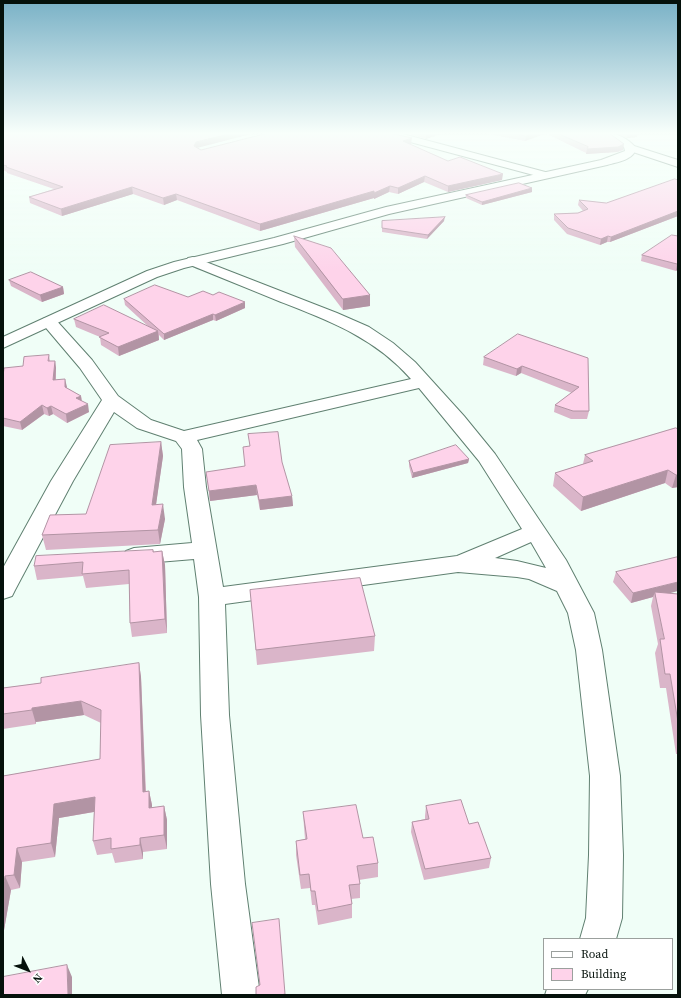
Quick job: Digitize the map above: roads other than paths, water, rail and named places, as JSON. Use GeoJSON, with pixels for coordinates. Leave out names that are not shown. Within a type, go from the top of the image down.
{"type":"FeatureCollection","features":[{"type":"Feature","properties":{"kind":"street"},"geometry":{"type":"LineString","coordinates":[[3,343],[152,274],[193,261],[278,241],[386,211],[526,180]]}},
{"type":"Feature","properties":{"kind":"street"},"geometry":{"type":"LineString","coordinates":[[193,261],[331,316],[363,331],[387,347],[409,366],[424,382],[488,458],[554,560],[582,613],[589,650],[605,776],[606,855],[604,918],[598,938]]}},
{"type":"Feature","properties":{"kind":"street"},"geometry":{"type":"LineString","coordinates":[[49,322],[86,364],[111,400],[144,424],[183,437],[189,442],[192,449],[195,487],[212,597],[215,715],[228,884],[240,995]]}},
{"type":"Feature","properties":{"kind":"street"},"geometry":{"type":"LineString","coordinates":[[183,437],[424,382]]}},
{"type":"Feature","properties":{"kind":"street"},"geometry":{"type":"LineString","coordinates":[[3,590],[10,562],[62,481],[111,400]]}},
{"type":"Feature","properties":{"kind":"street"},"geometry":{"type":"LineString","coordinates":[[458,564],[535,532]]}},
{"type":"Feature","properties":{"kind":"street"},"geometry":{"type":"LineString","coordinates":[[110,556],[146,556],[205,550]]}},
{"type":"Feature","properties":{"kind":"street"},"geometry":{"type":"LineString","coordinates":[[10,562],[47,559]]}},
{"type":"Feature","properties":{"kind":"street"},"geometry":{"type":"LineString","coordinates":[[212,597],[458,564],[499,566],[520,570],[537,574],[568,586]]}}]}
